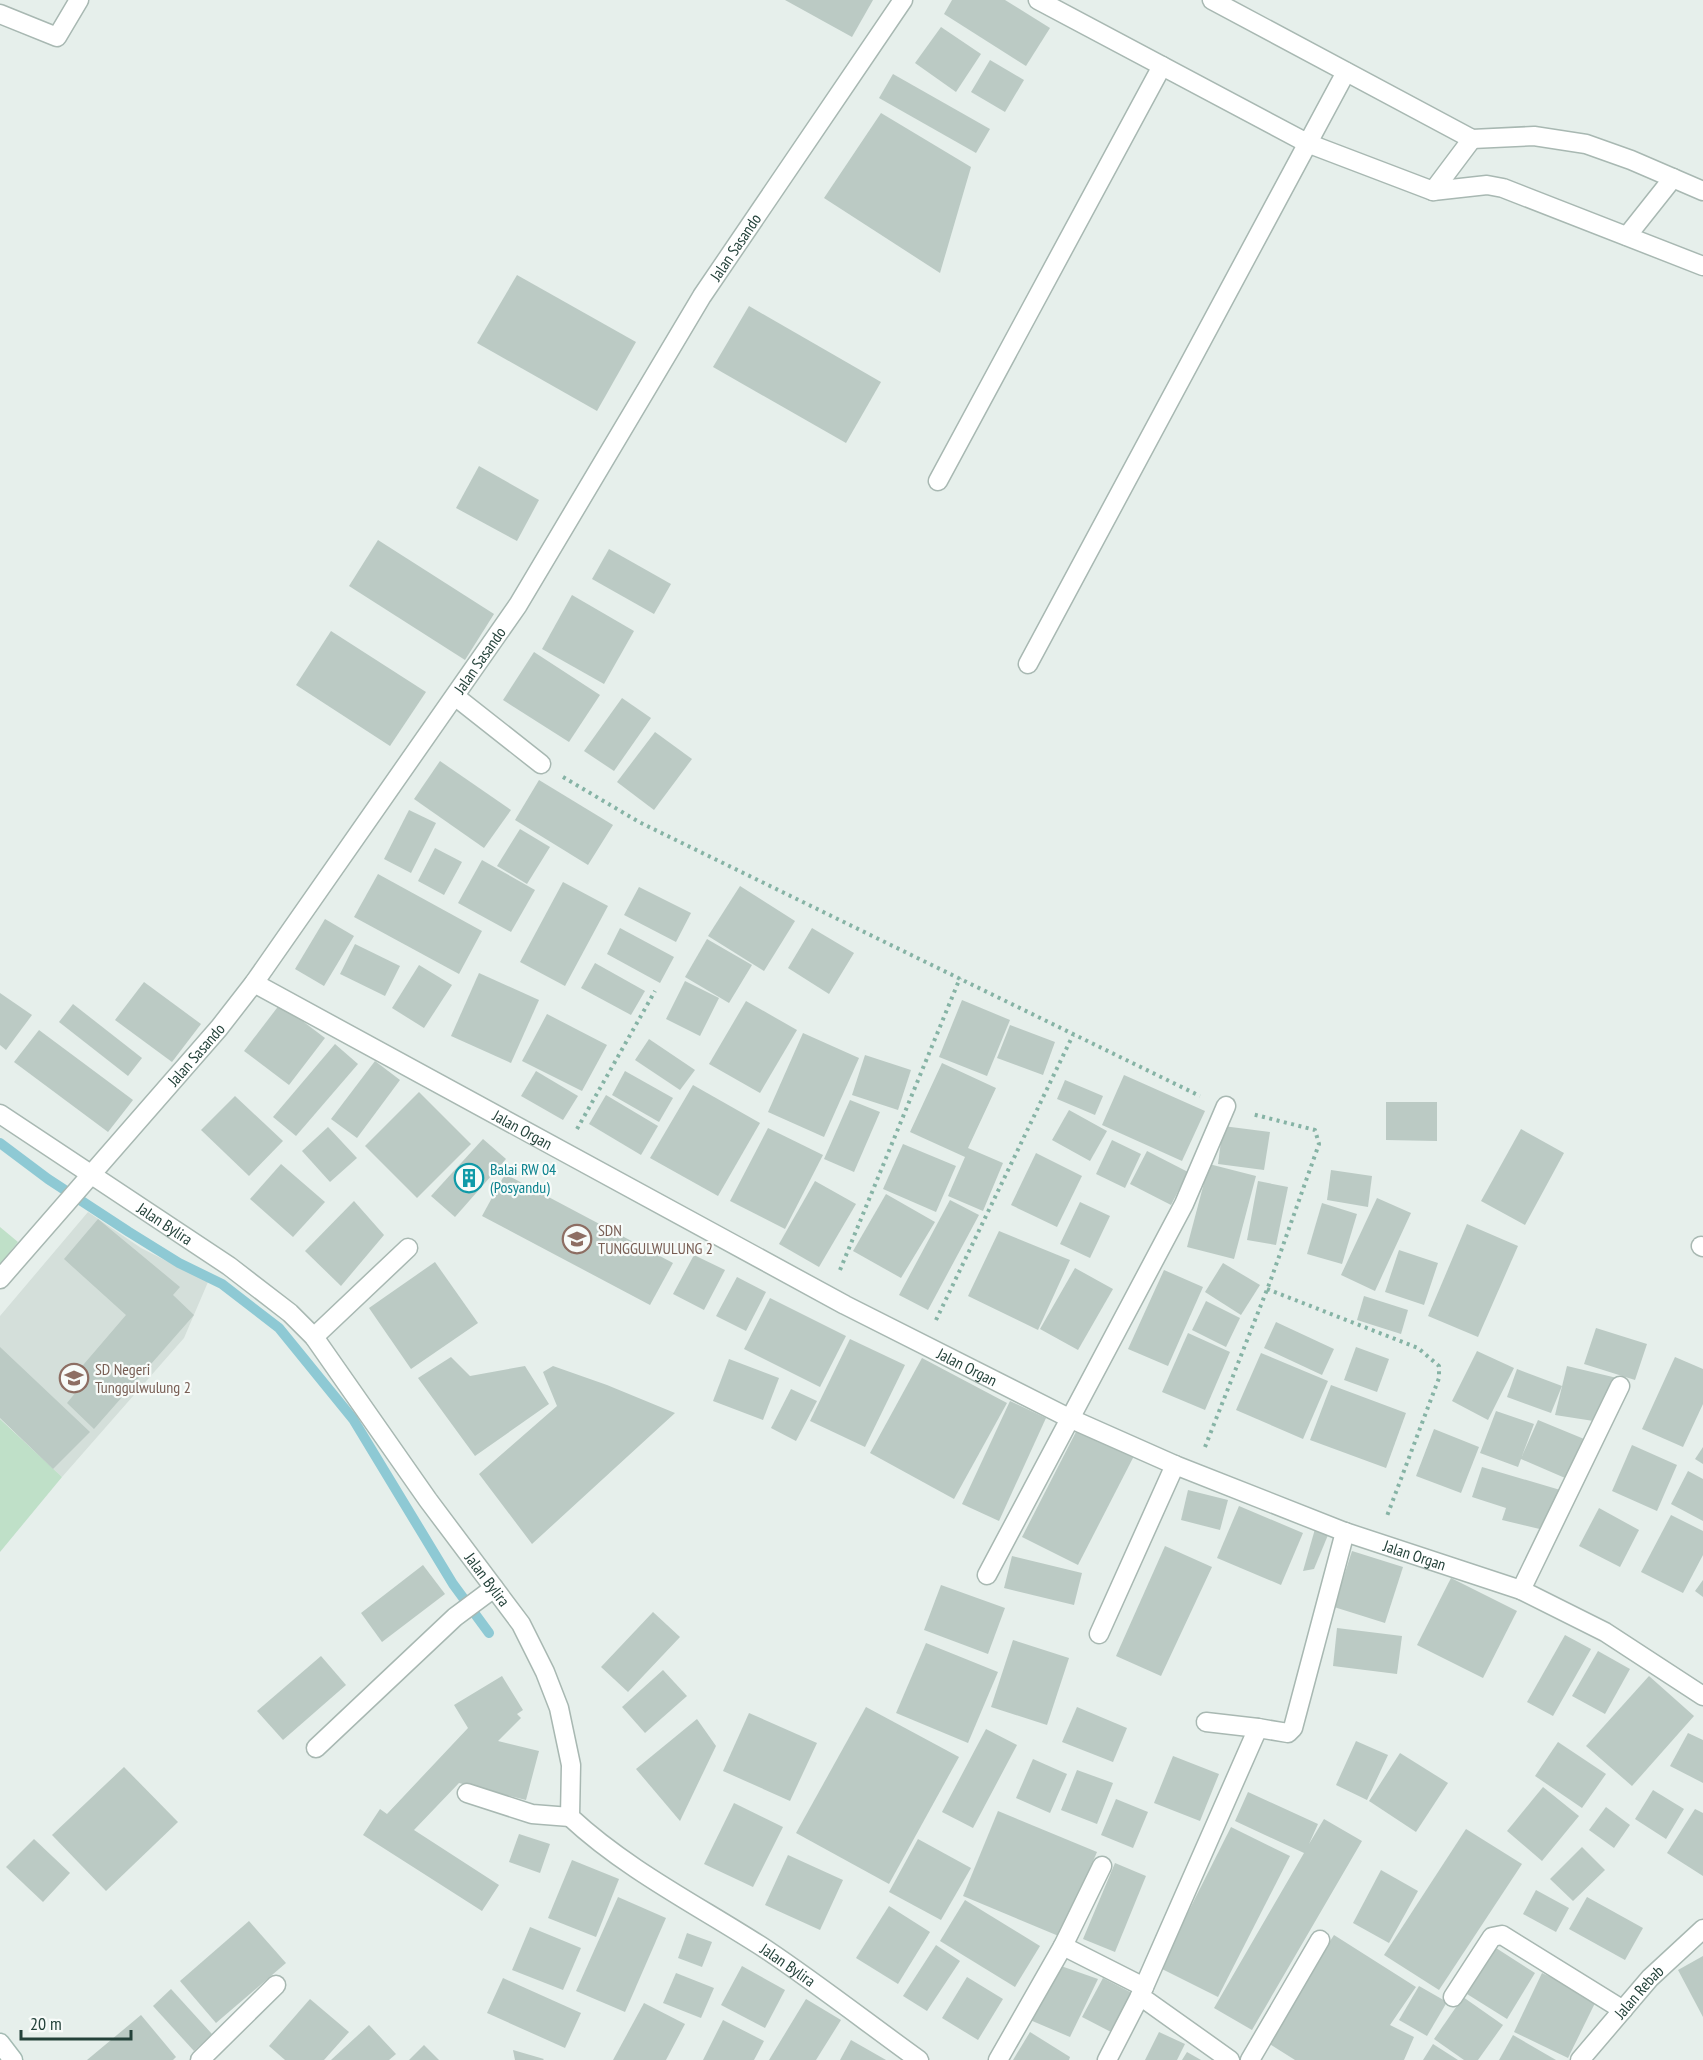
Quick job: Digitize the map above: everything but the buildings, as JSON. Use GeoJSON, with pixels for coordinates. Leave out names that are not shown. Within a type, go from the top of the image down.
{"type":"FeatureCollection","features":[{"type":"Feature","properties":{"kind":"street"},"geometry":{"type":"LineString","coordinates":[[0,14],[57,37],[79,0]]}},
{"type":"Feature","properties":{"kind":"street","name":"Jalan Sasando"},"geometry":{"type":"LineString","coordinates":[[0,1280],[219,1028],[254,983],[456,697],[518,605],[702,296],[903,0]]}},
{"type":"Feature","properties":{"kind":"street"},"geometry":{"type":"LineString","coordinates":[[1038,0],[1307,143],[1432,191],[1487,185],[1503,188],[1703,266]]}},
{"type":"Feature","properties":{"kind":"street"},"geometry":{"type":"LineString","coordinates":[[1212,0],[1472,139],[1534,136],[1587,144],[1703,191]]}},
{"type":"Feature","properties":{"kind":"street"},"geometry":{"type":"LineString","coordinates":[[938,481],[1162,66]]}},
{"type":"Feature","properties":{"kind":"street"},"geometry":{"type":"LineString","coordinates":[[1028,664],[1346,72]]}},
{"type":"Feature","properties":{"kind":"street"},"geometry":{"type":"LineString","coordinates":[[1432,191],[1472,139]]}},
{"type":"Feature","properties":{"kind":"street"},"geometry":{"type":"LineString","coordinates":[[1627,236],[1673,178]]}},
{"type":"Feature","properties":{"kind":"street"},"geometry":{"type":"LineString","coordinates":[[456,697],[541,764]]}},
{"type":"Feature","properties":{"kind":"street","name":"Jalan Organ"},"geometry":{"type":"LineString","coordinates":[[254,983],[829,1296],[1069,1418],[1175,1465],[1345,1532],[1521,1590],[1605,1632],[1703,1696]]}},
{"type":"Feature","properties":{"kind":"street"},"geometry":{"type":"LineString","coordinates":[[987,1575],[1184,1204],[1226,1106]]}},
{"type":"Feature","properties":{"kind":"street","name":"Jalan Bylira"},"geometry":{"type":"LineString","coordinates":[[0,1114],[229,1266],[290,1313],[314,1337],[428,1500],[521,1624],[545,1672],[559,1708],[571,1765],[564,1816],[619,1856],[768,1951],[920,2060]]}},
{"type":"Feature","properties":{"kind":"street"},"geometry":{"type":"LineString","coordinates":[[314,1337],[408,1248]]}},
{"type":"Feature","properties":{"kind":"street"},"geometry":{"type":"LineString","coordinates":[[1521,1590],[1620,1386]]}},
{"type":"Feature","properties":{"kind":"street"},"geometry":{"type":"LineString","coordinates":[[1099,1634],[1175,1465]]}},
{"type":"Feature","properties":{"kind":"street"},"geometry":{"type":"LineString","coordinates":[[1206,1722],[1288,1733],[1293,1728],[1345,1532]]}},
{"type":"Feature","properties":{"kind":"street"},"geometry":{"type":"LineString","coordinates":[[316,1748],[454,1617],[494,1588]]}},
{"type":"Feature","properties":{"kind":"street"},"geometry":{"type":"LineString","coordinates":[[1107,2060],[1142,1991],[1258,1728]]}},
{"type":"Feature","properties":{"kind":"street"},"geometry":{"type":"LineString","coordinates":[[467,1793],[532,1814],[564,1816]]}},
{"type":"Feature","properties":{"kind":"street"},"geometry":{"type":"LineString","coordinates":[[998,2060],[1063,1946],[1102,1866]]}},
{"type":"Feature","properties":{"kind":"street","name":"Jalan Rebab"},"geometry":{"type":"LineString","coordinates":[[1580,2060],[1650,1977],[1703,1929]]}},
{"type":"Feature","properties":{"kind":"street"},"geometry":{"type":"LineString","coordinates":[[1453,1997],[1492,1937],[1502,1935],[1623,2010]]}},
{"type":"Feature","properties":{"kind":"street"},"geometry":{"type":"LineString","coordinates":[[1250,2060],[1320,1940]]}},
{"type":"Feature","properties":{"kind":"street"},"geometry":{"type":"LineString","coordinates":[[1063,1946],[1142,1991],[1230,2060]]}},
{"type":"Feature","properties":{"kind":"street"},"geometry":{"type":"LineString","coordinates":[[200,2060],[276,1985]]}},
{"type":"Feature","properties":{"kind":"street"},"geometry":{"type":"LineString","coordinates":[[0,2043],[13,2060]]}},
{"type":"Feature","properties":{"kind":"path"},"geometry":{"type":"LineString","coordinates":[[541,764],[639,822],[1169,1082],[1226,1106],[1315,1130],[1319,1136],[1319,1144],[1195,1473]]}},
{"type":"Feature","properties":{"kind":"path"},"geometry":{"type":"LineString","coordinates":[[829,1296],[960,978]]}},
{"type":"Feature","properties":{"kind":"path"},"geometry":{"type":"LineString","coordinates":[[563,1153],[656,991]]}},
{"type":"Feature","properties":{"kind":"path"},"geometry":{"type":"LineString","coordinates":[[924,1345],[1073,1035]]}},
{"type":"Feature","properties":{"kind":"path"},"geometry":{"type":"LineString","coordinates":[[1266,1289],[1418,1348],[1438,1366],[1439,1378],[1377,1542]]}},
{"type":"Feature","properties":{"kind":"shaded area","name":"SD Negeri Tunggulwulung 2"},"geometry":{"type":"Polygon","coordinates":[[[88,1212],[141,1248],[208,1282],[184,1338],[62,1477],[0,1418],[0,1316],[88,1212]]]}},
{"type":"Feature","properties":{"kind":"green space"},"geometry":{"type":"Polygon","coordinates":[[[0,1227],[18,1242],[0,1264],[0,1227]]]}},
{"type":"Feature","properties":{"kind":"green space"},"geometry":{"type":"Polygon","coordinates":[[[0,1419],[62,1477],[0,1552],[0,1419]]]}},
{"type":"Feature","properties":{"kind":"waterway"},"geometry":{"type":"LineString","coordinates":[[0,1143],[48,1179],[129,1232],[179,1263],[222,1284],[279,1328],[353,1419],[453,1584],[489,1633]]}},
{"type":"Feature","properties":{"kind":"place","name":"Balai RW 04 (Posyandu)"},"geometry":{"type":"Point","coordinates":[469,1178]}},
{"type":"Feature","properties":{"kind":"place","name":"SDN TUNGGULWULUNG 2"},"geometry":{"type":"Point","coordinates":[577,1239]}},
{"type":"Feature","properties":{"kind":"place","name":"SD Negeri Tunggulwulung 2"},"geometry":{"type":"Point","coordinates":[74,1378]}}]}
